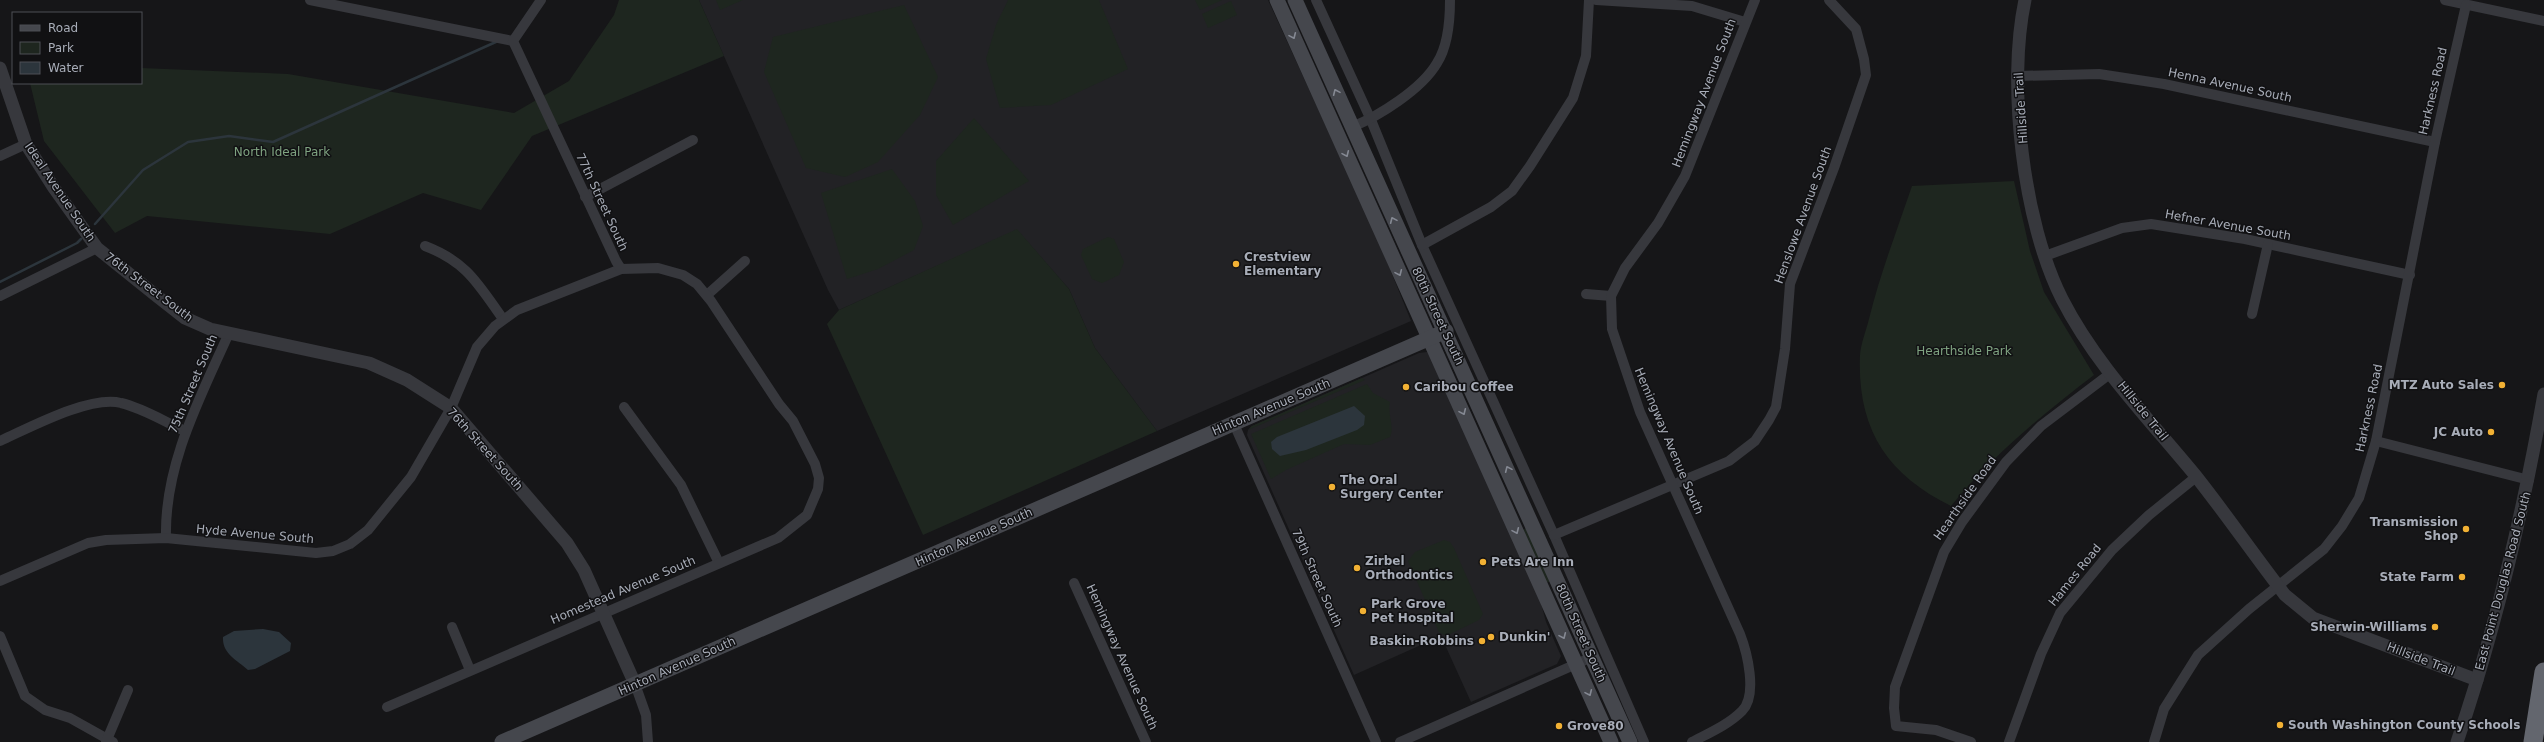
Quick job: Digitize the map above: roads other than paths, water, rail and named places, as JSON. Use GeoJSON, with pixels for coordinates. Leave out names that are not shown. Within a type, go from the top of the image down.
{"type":"FeatureCollection","features":[{"type":"Feature","properties":{"kind":"highway"},"geometry":{"type":"LineString","coordinates":[[2533,742],[2544,672]]}},
{"type":"Feature","properties":{"kind":"main road","name":"80th Street South"},"geometry":{"type":"LineString","coordinates":[[1277,0],[1611,742]]}},
{"type":"Feature","properties":{"kind":"main road","name":"80th Street South"},"geometry":{"type":"LineString","coordinates":[[1295,0],[1446,331],[1630,742]]}},
{"type":"Feature","properties":{"kind":"main road","name":"Hinton Avenue South"},"geometry":{"type":"LineString","coordinates":[[502,742],[1446,331]]}},
{"type":"Feature","properties":{"kind":"street"},"geometry":{"type":"LineString","coordinates":[[310,0],[513,41],[541,0]]}},
{"type":"Feature","properties":{"kind":"street","name":"80th Street South"},"geometry":{"type":"LineString","coordinates":[[1316,0],[1371,120],[1422,245],[1554,535],[1644,742]]}},
{"type":"Feature","properties":{"kind":"street"},"geometry":{"type":"LineString","coordinates":[[1352,127],[1371,120],[1409,93],[1437,64],[1449,21],[1450,0]]}},
{"type":"Feature","properties":{"kind":"street"},"geometry":{"type":"LineString","coordinates":[[1422,245],[1491,207],[1512,191],[1530,166],[1573,98],[1586,56],[1589,0]]}},
{"type":"Feature","properties":{"kind":"street"},"geometry":{"type":"LineString","coordinates":[[1596,0],[1692,6],[1745,22]]}},
{"type":"Feature","properties":{"kind":"street","name":"Hemingway Avenue South"},"geometry":{"type":"LineString","coordinates":[[1692,742],[1728,723],[1744,710],[1750,692],[1748,657],[1740,634],[1640,412],[1612,329],[1611,296],[1625,268],[1658,223],[1685,176],[1755,0]]}},
{"type":"Feature","properties":{"kind":"street","name":"Henslowe Avenue South"},"geometry":{"type":"LineString","coordinates":[[1554,535],[1672,485],[1700,475],[1740,453],[1755,441],[1776,407],[1785,349],[1790,284],[1834,168],[1866,76],[1864,59],[1856,29],[1829,0]]}},
{"type":"Feature","properties":{"kind":"street","name":"Hillside Trail"},"geometry":{"type":"LineString","coordinates":[[2025,0],[2019,34],[2018,76],[2029,196],[2045,256],[2062,299],[2086,339],[2111,373],[2196,477],[2278,586],[2296,605],[2313,618],[2477,680]]}},
{"type":"Feature","properties":{"kind":"street"},"geometry":{"type":"LineString","coordinates":[[2445,0],[2544,21]]}},
{"type":"Feature","properties":{"kind":"street","name":"Harkness Road"},"geometry":{"type":"LineString","coordinates":[[2154,742],[2164,709],[2198,655],[2278,586],[2324,549],[2342,526],[2359,498],[2376,441],[2435,142],[2466,5]]}},
{"type":"Feature","properties":{"kind":"street","name":"77th Street South"},"geometry":{"type":"LineString","coordinates":[[513,41],[585,197],[621,268],[658,268],[683,275],[697,284],[707,295],[779,404],[793,421],[811,455]]}},
{"type":"Feature","properties":{"kind":"street","name":"Ideal Avenue South"},"geometry":{"type":"LineString","coordinates":[[0,68],[26,144],[97,248]]}},
{"type":"Feature","properties":{"kind":"street","name":"Henna Avenue South"},"geometry":{"type":"LineString","coordinates":[[2018,76],[2099,74],[2164,84],[2435,142]]}},
{"type":"Feature","properties":{"kind":"street"},"geometry":{"type":"LineString","coordinates":[[585,197],[693,140]]}},
{"type":"Feature","properties":{"kind":"street"},"geometry":{"type":"LineString","coordinates":[[0,156],[26,144]]}},
{"type":"Feature","properties":{"kind":"street","name":"Hefner Avenue South"},"geometry":{"type":"LineString","coordinates":[[2045,256],[2122,228],[2151,224],[2268,244],[2410,274]]}},
{"type":"Feature","properties":{"kind":"street"},"geometry":{"type":"LineString","coordinates":[[2252,314],[2268,244]]}},
{"type":"Feature","properties":{"kind":"street"},"geometry":{"type":"LineString","coordinates":[[425,246],[448,255],[460,263],[503,319]]}},
{"type":"Feature","properties":{"kind":"street"},"geometry":{"type":"LineString","coordinates":[[0,296],[97,248]]}},
{"type":"Feature","properties":{"kind":"street","name":"76th Street South"},"geometry":{"type":"LineString","coordinates":[[97,248],[186,318],[210,329],[369,363],[407,380],[451,408],[567,543],[584,570],[635,684]]}},
{"type":"Feature","properties":{"kind":"street"},"geometry":{"type":"LineString","coordinates":[[707,295],[745,261]]}},
{"type":"Feature","properties":{"kind":"street","name":"Hyde Avenue South"},"geometry":{"type":"LineString","coordinates":[[0,581],[88,543],[166,538],[316,553],[333,551],[350,544],[368,530],[411,477],[451,408],[477,347],[487,334],[503,319],[534,303],[621,268]]}},
{"type":"Feature","properties":{"kind":"street"},"geometry":{"type":"LineString","coordinates":[[1586,294],[1611,296]]}},
{"type":"Feature","properties":{"kind":"street","name":"75th Street South"},"geometry":{"type":"LineString","coordinates":[[166,538],[169,492],[185,431],[229,333]]}},
{"type":"Feature","properties":{"kind":"street","name":"Hearthside Road"},"geometry":{"type":"LineString","coordinates":[[1971,742],[1936,730],[1896,726],[1895,687],[1905,654],[1944,552],[1958,528],[2006,462],[2041,426],[2111,373]]}},
{"type":"Feature","properties":{"kind":"street","name":"East Point Douglas Road South"},"geometry":{"type":"LineString","coordinates":[[2456,742],[2477,680],[2514,548],[2529,480],[2544,394]]}},
{"type":"Feature","properties":{"kind":"street"},"geometry":{"type":"LineString","coordinates":[[0,441],[67,411],[106,401],[121,403],[185,431]]}},
{"type":"Feature","properties":{"kind":"street"},"geometry":{"type":"LineString","coordinates":[[624,407],[681,485],[719,563]]}},
{"type":"Feature","properties":{"kind":"street","name":"79th Street South"},"geometry":{"type":"LineString","coordinates":[[1234,424],[1376,742]]}},
{"type":"Feature","properties":{"kind":"street"},"geometry":{"type":"LineString","coordinates":[[2376,441],[2529,480]]}},
{"type":"Feature","properties":{"kind":"street","name":"Homestead Avenue South"},"geometry":{"type":"LineString","coordinates":[[387,707],[778,538],[807,515],[814,503],[819,478],[811,455]]}},
{"type":"Feature","properties":{"kind":"street","name":"Hames Road"},"geometry":{"type":"LineString","coordinates":[[2009,742],[2041,654],[2060,613],[2112,550],[2149,515],[2196,477]]}},
{"type":"Feature","properties":{"kind":"street","name":"Hemingway Avenue South"},"geometry":{"type":"LineString","coordinates":[[1074,583],[1146,742]]}},
{"type":"Feature","properties":{"kind":"street"},"geometry":{"type":"LineString","coordinates":[[452,626],[470,670]]}},
{"type":"Feature","properties":{"kind":"street"},"geometry":{"type":"LineString","coordinates":[[0,636],[25,696],[46,710],[70,718],[109,741],[128,690]]}},
{"type":"Feature","properties":{"kind":"street"},"geometry":{"type":"LineString","coordinates":[[1400,742],[1592,657]]}},
{"type":"Feature","properties":{"kind":"street"},"geometry":{"type":"LineString","coordinates":[[635,684],[646,715],[648,742]]}},
{"type":"Feature","properties":{"kind":"water"},"geometry":{"type":"Polygon","coordinates":[[[1354,406],[1365,416],[1364,425],[1357,430],[1306,450],[1280,456],[1272,449],[1271,442],[1277,437],[1354,406]]]}},
{"type":"Feature","properties":{"kind":"water"},"geometry":{"type":"Polygon","coordinates":[[[263,629],[279,632],[291,643],[290,651],[255,669],[248,670],[231,656],[225,648],[223,637],[234,631],[263,629]]]}},
{"type":"Feature","properties":{"kind":"waterway"},"geometry":{"type":"LineString","coordinates":[[95,224],[143,170],[188,142],[229,136],[273,142],[498,41]]}},
{"type":"Feature","properties":{"kind":"waterway"},"geometry":{"type":"LineString","coordinates":[[0,282],[77,243],[81,239]]}},
{"type":"Feature","properties":{"kind":"place","name":"Crestview Elementary"},"geometry":{"type":"Point","coordinates":[1236,264]}},
{"type":"Feature","properties":{"kind":"place","name":"MTZ Auto Sales"},"geometry":{"type":"Point","coordinates":[2502,385]}},
{"type":"Feature","properties":{"kind":"place","name":"Caribou Coffee"},"geometry":{"type":"Point","coordinates":[1406,387]}},
{"type":"Feature","properties":{"kind":"place","name":"JC Auto"},"geometry":{"type":"Point","coordinates":[2491,432]}},
{"type":"Feature","properties":{"kind":"place","name":"The Oral Surgery Center"},"geometry":{"type":"Point","coordinates":[1332,487]}},
{"type":"Feature","properties":{"kind":"place","name":"Transmission Shop"},"geometry":{"type":"Point","coordinates":[2466,529]}},
{"type":"Feature","properties":{"kind":"place","name":"Pets Are Inn"},"geometry":{"type":"Point","coordinates":[1483,562]}},
{"type":"Feature","properties":{"kind":"place","name":"Zirbel Orthodontics"},"geometry":{"type":"Point","coordinates":[1357,568]}},
{"type":"Feature","properties":{"kind":"place","name":"State Farm"},"geometry":{"type":"Point","coordinates":[2462,577]}},
{"type":"Feature","properties":{"kind":"place","name":"Park Grove Pet Hospital"},"geometry":{"type":"Point","coordinates":[1363,611]}},
{"type":"Feature","properties":{"kind":"place","name":"Sherwin-Williams"},"geometry":{"type":"Point","coordinates":[2435,627]}},
{"type":"Feature","properties":{"kind":"place","name":"Dunkin'"},"geometry":{"type":"Point","coordinates":[1491,637]}},
{"type":"Feature","properties":{"kind":"place","name":"Baskin-Robbins"},"geometry":{"type":"Point","coordinates":[1482,641]}},
{"type":"Feature","properties":{"kind":"place","name":"South Washington County Schools"},"geometry":{"type":"Point","coordinates":[2280,725]}},
{"type":"Feature","properties":{"kind":"place","name":"Grove80"},"geometry":{"type":"Point","coordinates":[1559,726]}},
{"type":"Feature","properties":{"kind":"park label","name":"North Ideal Park"},"geometry":{"type":"Point","coordinates":[282,152]}},
{"type":"Feature","properties":{"kind":"park label","name":"Hearthside Park"},"geometry":{"type":"Point","coordinates":[1964,351]}}]}
